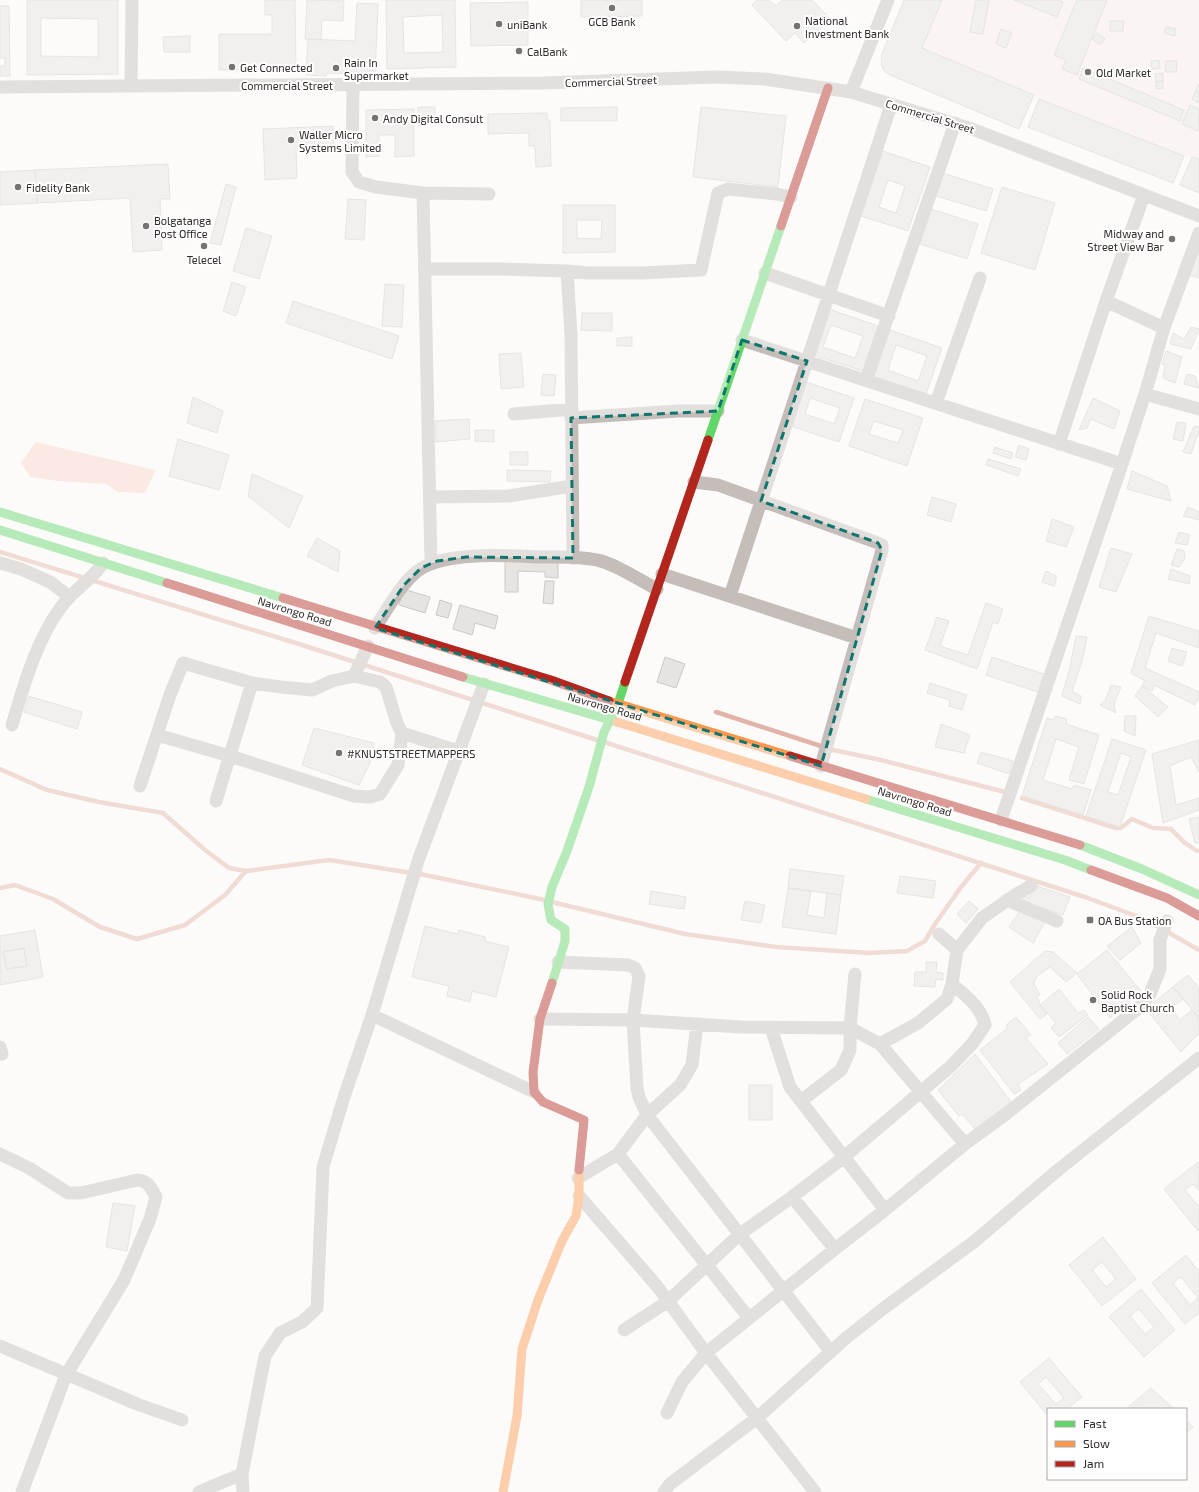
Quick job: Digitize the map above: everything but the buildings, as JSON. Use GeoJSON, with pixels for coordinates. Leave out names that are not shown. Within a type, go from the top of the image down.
{"type":"FeatureCollection","features":[{"type":"Feature","properties":{"kind":"main road"},"geometry":{"type":"LineString","coordinates":[[503,1492],[517,1416],[522,1349],[541,1292],[562,1241],[576,1216],[579,1196],[578,1178],[584,1120],[543,1102],[534,1092],[533,1072],[540,1019],[565,941],[565,930],[551,920],[548,904],[552,887],[567,851],[584,802],[604,732],[609,719],[618,704],[828,88]]}},
{"type":"Feature","properties":{"kind":"main road","name":"Navrongo Road"},"geometry":{"type":"LineString","coordinates":[[0,512],[376,628],[551,680],[618,704],[1084,846],[1142,869],[1199,895]]}},
{"type":"Feature","properties":{"kind":"main road","name":"Navrongo Road"},"geometry":{"type":"LineString","coordinates":[[0,530],[484,684],[609,719],[1065,860],[1167,898],[1199,916]]}},
{"type":"Feature","properties":{"kind":"street"},"geometry":{"type":"LineString","coordinates":[[131,85],[132,0]]}},
{"type":"Feature","properties":{"kind":"street"},"geometry":{"type":"LineString","coordinates":[[851,92],[888,0]]}},
{"type":"Feature","properties":{"kind":"street","name":"Commercial Street"},"geometry":{"type":"LineString","coordinates":[[0,87],[543,83],[717,77],[765,79],[851,92],[972,129],[1199,216]]}},
{"type":"Feature","properties":{"kind":"street"},"geometry":{"type":"LineString","coordinates":[[352,85],[352,172],[359,182],[376,187],[423,193],[489,194]]}},
{"type":"Feature","properties":{"kind":"street"},"geometry":{"type":"LineString","coordinates":[[730,596],[891,105]]}},
{"type":"Feature","properties":{"kind":"street"},"geometry":{"type":"LineString","coordinates":[[866,380],[955,124]]}},
{"type":"Feature","properties":{"kind":"street"},"geometry":{"type":"LineString","coordinates":[[425,268],[568,271],[588,273],[642,273],[701,270],[718,193],[728,189],[777,194],[791,197]]}},
{"type":"Feature","properties":{"kind":"street"},"geometry":{"type":"LineString","coordinates":[[423,193],[431,564]]}},
{"type":"Feature","properties":{"kind":"street"},"geometry":{"type":"LineString","coordinates":[[1059,444],[1106,301],[1144,195]]}},
{"type":"Feature","properties":{"kind":"street"},"geometry":{"type":"LineString","coordinates":[[1001,820],[1122,464],[1145,394],[1164,328],[1199,233]]}},
{"type":"Feature","properties":{"kind":"street"},"geometry":{"type":"LineString","coordinates":[[568,271],[571,335],[573,558]]}},
{"type":"Feature","properties":{"kind":"street"},"geometry":{"type":"LineString","coordinates":[[765,273],[889,316]]}},
{"type":"Feature","properties":{"kind":"street"},"geometry":{"type":"LineString","coordinates":[[936,403],[980,278]]}},
{"type":"Feature","properties":{"kind":"street"},"geometry":{"type":"LineString","coordinates":[[1106,301],[1164,328]]}},
{"type":"Feature","properties":{"kind":"street"},"geometry":{"type":"LineString","coordinates":[[742,340],[1122,464]]}},
{"type":"Feature","properties":{"kind":"street"},"geometry":{"type":"LineString","coordinates":[[1145,394],[1199,409]]}},
{"type":"Feature","properties":{"kind":"street"},"geometry":{"type":"LineString","coordinates":[[514,414],[718,411]]}},
{"type":"Feature","properties":{"kind":"street"},"geometry":{"type":"LineString","coordinates":[[694,482],[718,485],[878,543],[882,546],[821,766]]}},
{"type":"Feature","properties":{"kind":"street"},"geometry":{"type":"LineString","coordinates":[[430,497],[510,496],[572,486]]}},
{"type":"Feature","properties":{"kind":"street"},"geometry":{"type":"LineString","coordinates":[[376,628],[404,585],[421,568],[437,561],[466,557],[506,556],[598,560],[623,570],[657,589]]}},
{"type":"Feature","properties":{"kind":"street"},"geometry":{"type":"LineString","coordinates":[[0,563],[21,569],[50,582],[70,597]]}},
{"type":"Feature","properties":{"kind":"street"},"geometry":{"type":"LineString","coordinates":[[12,725],[20,696],[40,644],[61,607],[98,571],[103,563]]}},
{"type":"Feature","properties":{"kind":"street"},"geometry":{"type":"LineString","coordinates":[[662,574],[857,638]]}},
{"type":"Feature","properties":{"kind":"street"},"geometry":{"type":"LineString","coordinates":[[354,676],[368,646]]}},
{"type":"Feature","properties":{"kind":"street"},"geometry":{"type":"LineString","coordinates":[[140,786],[157,735],[183,663],[252,683],[281,688],[312,690],[332,681],[354,676],[380,682],[386,687],[402,733],[398,765],[380,794],[370,798],[354,796],[230,756],[157,735]]}},
{"type":"Feature","properties":{"kind":"street"},"geometry":{"type":"LineString","coordinates":[[216,801],[252,683]]}},
{"type":"Feature","properties":{"kind":"street"},"geometry":{"type":"LineString","coordinates":[[243,1492],[242,1474],[265,1356],[280,1333],[302,1322],[318,1308],[323,1167],[344,1097],[372,1016],[418,861],[484,684]]}},
{"type":"Feature","properties":{"kind":"street"},"geometry":{"type":"LineString","coordinates":[[402,733],[458,751]]}},
{"type":"Feature","properties":{"kind":"street"},"geometry":{"type":"LineString","coordinates":[[880,1044],[918,1023],[946,999],[952,984],[957,950],[982,918],[1007,900],[1031,886]]}},
{"type":"Feature","properties":{"kind":"street"},"geometry":{"type":"LineString","coordinates":[[1007,900],[1057,921]]}},
{"type":"Feature","properties":{"kind":"street"},"geometry":{"type":"LineString","coordinates":[[666,1413],[682,1382],[706,1353],[965,1144],[1006,1114],[1141,1006],[1150,994],[1160,969],[1160,940],[1167,921]]}},
{"type":"Feature","properties":{"kind":"street"},"geometry":{"type":"LineString","coordinates":[[939,934],[957,950]]}},
{"type":"Feature","properties":{"kind":"street"},"geometry":{"type":"LineString","coordinates":[[558,962],[628,965],[635,968],[639,976],[633,1020],[637,1088],[639,1097],[647,1115],[831,1352]]}},
{"type":"Feature","properties":{"kind":"street"},"geometry":{"type":"LineString","coordinates":[[801,1101],[841,1070],[850,1050],[850,1028],[855,974]]}},
{"type":"Feature","properties":{"kind":"street"},"geometry":{"type":"LineString","coordinates":[[624,1330],[667,1302],[740,1234],[844,1157],[950,1067],[972,1044],[985,1026],[983,1017],[974,1004],[952,984]]}},
{"type":"Feature","properties":{"kind":"street"},"geometry":{"type":"LineString","coordinates":[[372,1016],[534,1092]]}},
{"type":"Feature","properties":{"kind":"street"},"geometry":{"type":"LineString","coordinates":[[540,1019],[633,1020],[771,1028],[850,1028],[880,1044],[965,1144]]}},
{"type":"Feature","properties":{"kind":"street"},"geometry":{"type":"LineString","coordinates":[[578,1178],[618,1154],[647,1115],[680,1085],[692,1065],[697,1024]]}},
{"type":"Feature","properties":{"kind":"street"},"geometry":{"type":"LineString","coordinates":[[771,1028],[790,1087],[885,1210]]}},
{"type":"Feature","properties":{"kind":"street"},"geometry":{"type":"LineString","coordinates":[[0,1047],[2,1054],[0,1054]]}},
{"type":"Feature","properties":{"kind":"street"},"geometry":{"type":"LineString","coordinates":[[664,1492],[670,1484],[757,1418],[831,1352],[884,1308],[975,1241],[1058,1170],[1199,1058]]}},
{"type":"Feature","properties":{"kind":"street"},"geometry":{"type":"LineString","coordinates":[[0,1154],[29,1168],[68,1193],[81,1194],[142,1180],[150,1185],[156,1197],[150,1219],[124,1280],[66,1375],[22,1492]]}},
{"type":"Feature","properties":{"kind":"street"},"geometry":{"type":"LineString","coordinates":[[618,1154],[749,1318]]}},
{"type":"Feature","properties":{"kind":"street"},"geometry":{"type":"LineString","coordinates":[[579,1196],[628,1250],[657,1286],[667,1302],[706,1353],[815,1492]]}},
{"type":"Feature","properties":{"kind":"street"},"geometry":{"type":"LineString","coordinates":[[792,1196],[835,1249]]}},
{"type":"Feature","properties":{"kind":"street"},"geometry":{"type":"LineString","coordinates":[[2,1351],[182,1420]]}},
{"type":"Feature","properties":{"kind":"street"},"geometry":{"type":"LineString","coordinates":[[199,1492],[242,1474]]}},
{"type":"Feature","properties":{"kind":"highlighted area"},"geometry":{"type":"Polygon","coordinates":[[[742,340],[807,361],[761,501],[878,543],[882,550],[821,766],[375,628],[404,585],[421,568],[437,561],[466,557],[573,558],[571,418],[718,411],[742,340]]]}},
{"type":"Feature","properties":{"kind":"shaded area","name":"Old Market"},"geometry":{"type":"Polygon","coordinates":[[[942,0],[1199,0],[1199,159],[1184,156],[1039,99],[1033,95],[922,48],[942,0]]]}},
{"type":"Feature","properties":{"kind":"shaded area"},"geometry":{"type":"Polygon","coordinates":[[[36,442],[156,470],[145,493],[118,492],[106,484],[58,481],[30,477],[21,463],[36,442]]]}},
{"type":"Feature","properties":{"kind":"waterway"},"geometry":{"type":"LineString","coordinates":[[0,552],[302,645],[597,740]]}},
{"type":"Feature","properties":{"kind":"waterway"},"geometry":{"type":"LineString","coordinates":[[716,712],[833,750],[881,760],[1005,792]]}},
{"type":"Feature","properties":{"kind":"waterway"},"geometry":{"type":"LineString","coordinates":[[604,742],[1085,897],[1147,920],[1199,950]]}},
{"type":"Feature","properties":{"kind":"waterway"},"geometry":{"type":"LineString","coordinates":[[0,769],[47,790],[99,802],[163,813],[205,850],[229,868],[246,871],[329,860],[425,875],[545,900]]}},
{"type":"Feature","properties":{"kind":"waterway"},"geometry":{"type":"LineString","coordinates":[[1022,798],[1116,828],[1121,828],[1132,819],[1153,828],[1171,829],[1185,843],[1197,851]]}},
{"type":"Feature","properties":{"kind":"waterway"},"geometry":{"type":"LineString","coordinates":[[552,902],[685,934],[776,947],[870,953],[907,951],[925,941],[961,887],[981,863]]}},
{"type":"Feature","properties":{"kind":"waterway"},"geometry":{"type":"LineString","coordinates":[[0,888],[15,885],[53,899],[100,927],[137,939],[185,925],[225,895],[246,871]]}},
{"type":"Feature","properties":{"kind":"traffic: fast"},"geometry":{"type":"LineString","coordinates":[[708,440],[781,226]]}},
{"type":"Feature","properties":{"kind":"traffic: fast"},"geometry":{"type":"LineString","coordinates":[[0,512],[283,598]]}},
{"type":"Feature","properties":{"kind":"traffic: fast"},"geometry":{"type":"LineString","coordinates":[[0,530],[167,583]]}},
{"type":"Feature","properties":{"kind":"traffic: fast"},"geometry":{"type":"LineString","coordinates":[[463,677],[617,722]]}},
{"type":"Feature","properties":{"kind":"traffic: fast"},"geometry":{"type":"LineString","coordinates":[[552,983],[565,941],[565,929],[551,920],[548,904],[552,887],[567,851],[589,787],[604,732],[618,704],[625,682]]}},
{"type":"Feature","properties":{"kind":"traffic: fast"},"geometry":{"type":"LineString","coordinates":[[866,799],[1065,860],[1091,870]]}},
{"type":"Feature","properties":{"kind":"traffic: fast"},"geometry":{"type":"LineString","coordinates":[[1080,845],[1142,869],[1199,895]]}},
{"type":"Feature","properties":{"kind":"traffic: slow"},"geometry":{"type":"LineString","coordinates":[[609,701],[790,756]]}},
{"type":"Feature","properties":{"kind":"traffic: slow"},"geometry":{"type":"LineString","coordinates":[[617,722],[866,799]]}},
{"type":"Feature","properties":{"kind":"traffic: slow"},"geometry":{"type":"LineString","coordinates":[[503,1492],[517,1416],[522,1349],[538,1300],[562,1241],[576,1216],[579,1196],[579,1170]]}},
{"type":"Feature","properties":{"kind":"traffic: jam"},"geometry":{"type":"LineString","coordinates":[[781,226],[828,88]]}},
{"type":"Feature","properties":{"kind":"traffic: jam"},"geometry":{"type":"LineString","coordinates":[[625,682],[708,440]]}},
{"type":"Feature","properties":{"kind":"traffic: jam"},"geometry":{"type":"LineString","coordinates":[[167,583],[463,677]]}},
{"type":"Feature","properties":{"kind":"traffic: jam"},"geometry":{"type":"LineString","coordinates":[[283,598],[551,680],[609,701]]}},
{"type":"Feature","properties":{"kind":"traffic: jam"},"geometry":{"type":"LineString","coordinates":[[790,756],[1080,845]]}},
{"type":"Feature","properties":{"kind":"traffic: jam"},"geometry":{"type":"LineString","coordinates":[[1091,870],[1167,898],[1199,916]]}},
{"type":"Feature","properties":{"kind":"traffic: jam"},"geometry":{"type":"LineString","coordinates":[[552,983],[540,1019],[533,1072],[534,1092],[543,1102],[584,1120],[579,1170]]}},
{"type":"Feature","properties":{"kind":"place","name":"GCB Bank"},"geometry":{"type":"Point","coordinates":[612,8]}},
{"type":"Feature","properties":{"kind":"place","name":"uniBank"},"geometry":{"type":"Point","coordinates":[499,24]}},
{"type":"Feature","properties":{"kind":"place","name":"National Investment Bank"},"geometry":{"type":"Point","coordinates":[797,26]}},
{"type":"Feature","properties":{"kind":"place","name":"CalBank"},"geometry":{"type":"Point","coordinates":[519,51]}},
{"type":"Feature","properties":{"kind":"place","name":"Get Connected"},"geometry":{"type":"Point","coordinates":[232,67]}},
{"type":"Feature","properties":{"kind":"place","name":"Rain In Supermarket"},"geometry":{"type":"Point","coordinates":[336,68]}},
{"type":"Feature","properties":{"kind":"place","name":"Old Market"},"geometry":{"type":"Point","coordinates":[1088,72]}},
{"type":"Feature","properties":{"kind":"place","name":"Andy Digital Consult"},"geometry":{"type":"Point","coordinates":[375,118]}},
{"type":"Feature","properties":{"kind":"place","name":"Waller Micro Systems Limited"},"geometry":{"type":"Point","coordinates":[291,140]}},
{"type":"Feature","properties":{"kind":"place","name":"Fidelity Bank"},"geometry":{"type":"Point","coordinates":[18,187]}},
{"type":"Feature","properties":{"kind":"place","name":"Bolgatanga Post Office"},"geometry":{"type":"Point","coordinates":[146,226]}},
{"type":"Feature","properties":{"kind":"place","name":"Midway and Street View Bar"},"geometry":{"type":"Point","coordinates":[1172,239]}},
{"type":"Feature","properties":{"kind":"place","name":"Telecel"},"geometry":{"type":"Point","coordinates":[204,246]}},
{"type":"Feature","properties":{"kind":"place","name":"#KNUSTSTREETMAPPERS"},"geometry":{"type":"Point","coordinates":[339,753]}},
{"type":"Feature","properties":{"kind":"place","name":"OA Bus Station"},"geometry":{"type":"Point","coordinates":[1090,920]}},
{"type":"Feature","properties":{"kind":"place","name":"Solid Rock Baptist Church"},"geometry":{"type":"Point","coordinates":[1093,1000]}}]}
